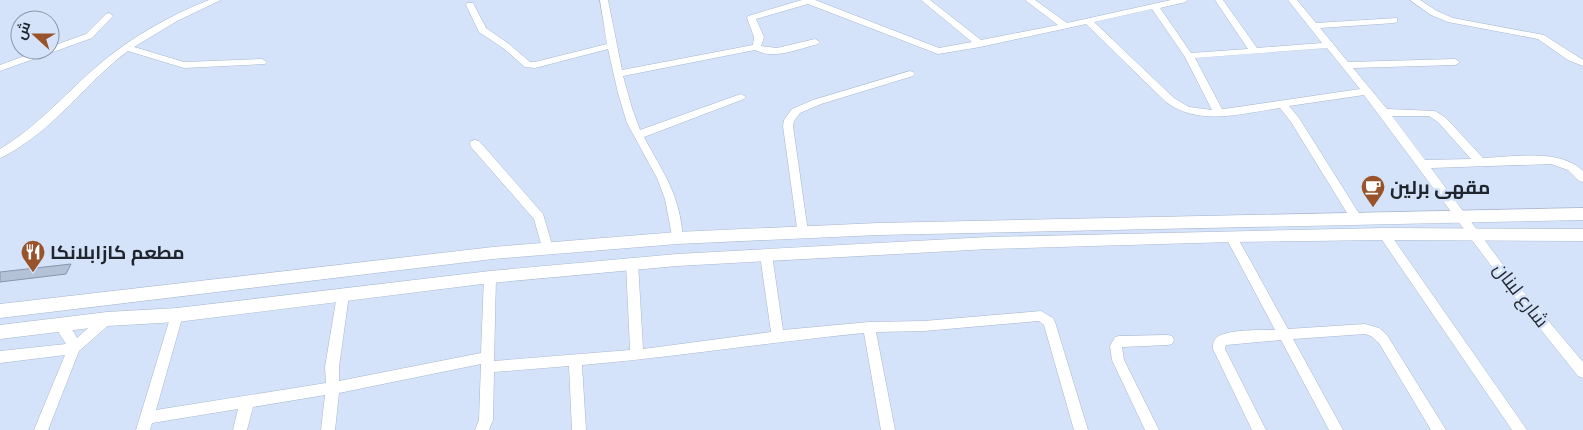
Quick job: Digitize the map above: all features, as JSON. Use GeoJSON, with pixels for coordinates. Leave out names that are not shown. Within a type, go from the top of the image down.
{"type":"FeatureCollection","features":[{"type":"Feature","properties":{"kind":"main road"},"geometry":{"type":"LineString","coordinates":[[0,311],[493,253],[677,238],[802,232],[1583,214]]}},
{"type":"Feature","properties":{"kind":"main road"},"geometry":{"type":"LineString","coordinates":[[0,332],[107,319],[177,315],[490,277],[632,263],[988,243],[1231,236],[1583,234]]}},
{"type":"Feature","properties":{"kind":"street"},"geometry":{"type":"LineString","coordinates":[[0,154],[52,117],[96,72],[127,48],[181,15],[217,0]]}},
{"type":"Feature","properties":{"kind":"street"},"geometry":{"type":"LineString","coordinates":[[604,0],[618,74],[630,116],[638,135],[667,188],[675,212],[677,238]]}},
{"type":"Feature","properties":{"kind":"street"},"geometry":{"type":"LineString","coordinates":[[756,47],[759,37],[751,18],[808,0],[935,51],[944,51],[1183,0]]}},
{"type":"Feature","properties":{"kind":"street"},"geometry":{"type":"LineString","coordinates":[[925,0],[980,44]]}},
{"type":"Feature","properties":{"kind":"street"},"geometry":{"type":"LineString","coordinates":[[1029,0],[1066,26]]}},
{"type":"Feature","properties":{"kind":"street"},"geometry":{"type":"LineString","coordinates":[[1130,0],[1143,8]]}},
{"type":"Feature","properties":{"kind":"street"},"geometry":{"type":"LineString","coordinates":[[1219,0],[1254,51]]}},
{"type":"Feature","properties":{"kind":"street","name":"شارع لبنان"},"geometry":{"type":"LineString","coordinates":[[1292,0],[1316,26],[1384,112],[1474,235],[1583,372]]}},
{"type":"Feature","properties":{"kind":"street"},"geometry":{"type":"LineString","coordinates":[[1414,0],[1434,13],[1451,20],[1541,37],[1566,56],[1583,63]]}},
{"type":"Feature","properties":{"kind":"street"},"geometry":{"type":"LineString","coordinates":[[470,5],[482,30],[506,46],[528,65],[535,65],[613,45]]}},
{"type":"Feature","properties":{"kind":"street"},"geometry":{"type":"LineString","coordinates":[[1154,6],[1189,56],[1218,112]]}},
{"type":"Feature","properties":{"kind":"street"},"geometry":{"type":"LineString","coordinates":[[60,46],[89,36],[109,16]]}},
{"type":"Feature","properties":{"kind":"street"},"geometry":{"type":"LineString","coordinates":[[1316,26],[1394,20]]}},
{"type":"Feature","properties":{"kind":"street"},"geometry":{"type":"LineString","coordinates":[[1088,21],[1170,100],[1192,112],[1218,112],[1367,91]]}},
{"type":"Feature","properties":{"kind":"street"},"geometry":{"type":"LineString","coordinates":[[756,47],[760,51],[771,52],[815,42]]}},
{"type":"Feature","properties":{"kind":"street"},"geometry":{"type":"LineString","coordinates":[[1189,56],[1330,45]]}},
{"type":"Feature","properties":{"kind":"street"},"geometry":{"type":"LineString","coordinates":[[618,74],[756,47]]}},
{"type":"Feature","properties":{"kind":"street"},"geometry":{"type":"LineString","coordinates":[[127,48],[184,65],[262,62]]}},
{"type":"Feature","properties":{"kind":"street"},"geometry":{"type":"LineString","coordinates":[[1,67],[21,60]]}},
{"type":"Feature","properties":{"kind":"street"},"geometry":{"type":"LineString","coordinates":[[1346,64],[1455,62]]}},
{"type":"Feature","properties":{"kind":"street"},"geometry":{"type":"LineString","coordinates":[[802,232],[788,126],[792,116],[796,111],[818,102],[910,74]]}},
{"type":"Feature","properties":{"kind":"street"},"geometry":{"type":"LineString","coordinates":[[638,135],[741,97]]}},
{"type":"Feature","properties":{"kind":"street"},"geometry":{"type":"LineString","coordinates":[[1282,104],[1295,120],[1356,218]]}},
{"type":"Feature","properties":{"kind":"street"},"geometry":{"type":"LineString","coordinates":[[1384,112],[1430,113],[1442,120],[1479,162]]}},
{"type":"Feature","properties":{"kind":"street"},"geometry":{"type":"LineString","coordinates":[[475,144],[539,217],[547,248]]}},
{"type":"Feature","properties":{"kind":"street"},"geometry":{"type":"LineString","coordinates":[[1423,164],[1551,160],[1572,167],[1583,178]]}},
{"type":"Feature","properties":{"kind":"street"},"geometry":{"type":"LineString","coordinates":[[1384,234],[1520,430]]}},
{"type":"Feature","properties":{"kind":"street"},"geometry":{"type":"LineString","coordinates":[[1231,236],[1286,334],[1336,430]]}},
{"type":"Feature","properties":{"kind":"street"},"geometry":{"type":"LineString","coordinates":[[766,255],[778,336]]}},
{"type":"Feature","properties":{"kind":"street"},"geometry":{"type":"LineString","coordinates":[[632,263],[637,355]]}},
{"type":"Feature","properties":{"kind":"street"},"geometry":{"type":"LineString","coordinates":[[482,430],[486,420],[490,277]]}},
{"type":"Feature","properties":{"kind":"street"},"geometry":{"type":"LineString","coordinates":[[328,430],[333,388],[332,367],[343,295]]}},
{"type":"Feature","properties":{"kind":"street"},"geometry":{"type":"LineString","coordinates":[[177,315],[145,424],[247,402],[487,362],[575,361],[637,355],[778,336],[869,327],[924,326],[1041,316],[1049,322],[1081,430]]}},
{"type":"Feature","properties":{"kind":"street"},"geometry":{"type":"LineString","coordinates":[[41,430],[74,348],[107,319]]}},
{"type":"Feature","properties":{"kind":"street"},"geometry":{"type":"LineString","coordinates":[[60,325],[69,335],[74,348]]}},
{"type":"Feature","properties":{"kind":"street"},"geometry":{"type":"LineString","coordinates":[[869,327],[888,430]]}},
{"type":"Feature","properties":{"kind":"street"},"geometry":{"type":"LineString","coordinates":[[1259,430],[1219,348],[1220,342],[1226,338],[1365,329],[1375,332],[1383,339],[1439,430]]}},
{"type":"Feature","properties":{"kind":"street"},"geometry":{"type":"LineString","coordinates":[[1152,430],[1118,360],[1116,346],[1120,341],[1168,340]]}},
{"type":"Feature","properties":{"kind":"street"},"geometry":{"type":"LineString","coordinates":[[0,357],[74,348]]}},
{"type":"Feature","properties":{"kind":"street"},"geometry":{"type":"LineString","coordinates":[[575,361],[579,430]]}},
{"type":"Feature","properties":{"kind":"street"},"geometry":{"type":"LineString","coordinates":[[240,430],[247,402]]}},
{"type":"Feature","properties":{"kind":"building","name":"مطعم كازابلانكا"},"geometry":{"type":"Polygon","coordinates":[[[71,264],[66,274],[0,282],[0,272],[71,264]]]}},
{"type":"Feature","properties":{"kind":"place","name":"مقهى برلين"},"geometry":{"type":"Point","coordinates":[1373,208]}},
{"type":"Feature","properties":{"kind":"place","name":"مطعم كازابلانكا"},"geometry":{"type":"Point","coordinates":[33,273]}}]}
